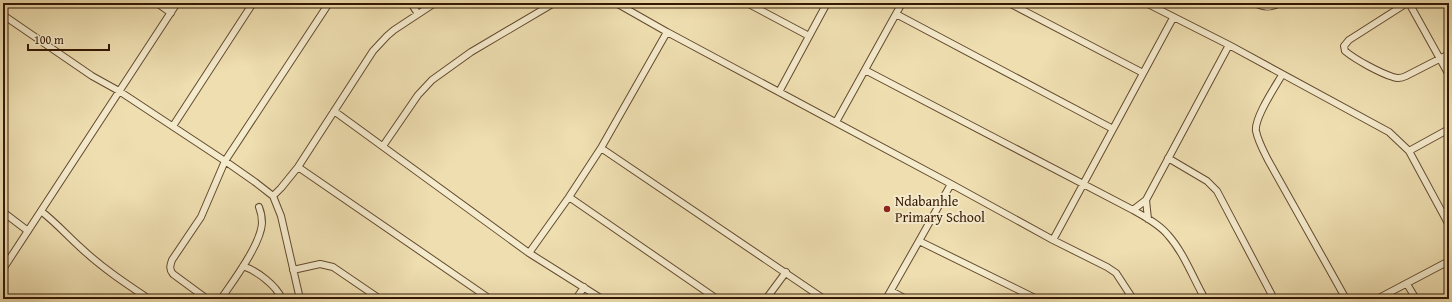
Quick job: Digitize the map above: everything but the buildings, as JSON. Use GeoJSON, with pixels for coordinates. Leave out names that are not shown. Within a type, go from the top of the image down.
{"type":"FeatureCollection","features":[{"type":"Feature","properties":{"kind":"street"},"geometry":{"type":"LineString","coordinates":[[157,3],[171,13]]}},
{"type":"Feature","properties":{"kind":"street"},"geometry":{"type":"LineString","coordinates":[[3,269],[177,3]]}},
{"type":"Feature","properties":{"kind":"street"},"geometry":{"type":"LineString","coordinates":[[173,126],[254,3]]}},
{"type":"Feature","properties":{"kind":"street"},"geometry":{"type":"LineString","coordinates":[[207,299],[177,277],[170,270],[170,266],[183,243],[201,217],[225,161],[329,3]]}},
{"type":"Feature","properties":{"kind":"street"},"geometry":{"type":"LineString","coordinates":[[411,3],[418,14]]}},
{"type":"Feature","properties":{"kind":"street"},"geometry":{"type":"LineString","coordinates":[[273,196],[298,167],[373,51],[387,36],[435,3]]}},
{"type":"Feature","properties":{"kind":"street"},"geometry":{"type":"LineString","coordinates":[[383,146],[418,95],[432,80],[471,52],[554,3]]}},
{"type":"Feature","properties":{"kind":"street"},"geometry":{"type":"LineString","coordinates":[[616,3],[667,32],[1116,273],[1133,299]]}},
{"type":"Feature","properties":{"kind":"street"},"geometry":{"type":"LineString","coordinates":[[747,3],[809,36]]}},
{"type":"Feature","properties":{"kind":"street"},"geometry":{"type":"LineString","coordinates":[[779,92],[827,3]]}},
{"type":"Feature","properties":{"kind":"street"},"geometry":{"type":"LineString","coordinates":[[836,122],[902,3]]}},
{"type":"Feature","properties":{"kind":"street"},"geometry":{"type":"LineString","coordinates":[[1009,3],[1143,73]]}},
{"type":"Feature","properties":{"kind":"street"},"geometry":{"type":"LineString","coordinates":[[1146,3],[1229,45],[1389,132],[1409,151],[1449,225]]}},
{"type":"Feature","properties":{"kind":"street"},"geometry":{"type":"LineString","coordinates":[[1255,3],[1265,8],[1280,3]]}},
{"type":"Feature","properties":{"kind":"street"},"geometry":{"type":"LineString","coordinates":[[1449,54],[1440,59],[1406,76],[1394,78],[1353,57],[1344,50],[1344,46],[1349,40],[1408,3],[1440,59],[1449,75]]}},
{"type":"Feature","properties":{"kind":"street"},"geometry":{"type":"LineString","coordinates":[[896,14],[1113,129]]}},
{"type":"Feature","properties":{"kind":"street"},"geometry":{"type":"LineString","coordinates":[[3,15],[92,76],[119,91],[173,126],[273,196],[281,216],[300,299]]}},
{"type":"Feature","properties":{"kind":"street"},"geometry":{"type":"LineString","coordinates":[[1053,240],[1173,18]]}},
{"type":"Feature","properties":{"kind":"street"},"geometry":{"type":"LineString","coordinates":[[529,253],[569,197],[601,148],[667,32]]}},
{"type":"Feature","properties":{"kind":"street"},"geometry":{"type":"LineString","coordinates":[[1133,210],[1146,200],[1229,45]]}},
{"type":"Feature","properties":{"kind":"street"},"geometry":{"type":"LineString","coordinates":[[865,70],[1148,219],[1168,234],[1179,250],[1205,299]]}},
{"type":"Feature","properties":{"kind":"street"},"geometry":{"type":"LineString","coordinates":[[1282,75],[1258,118],[1256,129],[1259,141],[1268,160],[1346,299]]}},
{"type":"Feature","properties":{"kind":"street"},"geometry":{"type":"LineString","coordinates":[[334,111],[529,253],[602,299]]}},
{"type":"Feature","properties":{"kind":"street"},"geometry":{"type":"LineString","coordinates":[[1409,151],[1449,129]]}},
{"type":"Feature","properties":{"kind":"street"},"geometry":{"type":"LineString","coordinates":[[601,148],[824,299]]}},
{"type":"Feature","properties":{"kind":"street"},"geometry":{"type":"LineString","coordinates":[[1168,158],[1212,185],[1223,201],[1274,299]]}},
{"type":"Feature","properties":{"kind":"street"},"geometry":{"type":"LineString","coordinates":[[298,167],[490,299]]}},
{"type":"Feature","properties":{"kind":"street"},"geometry":{"type":"LineString","coordinates":[[886,299],[951,184]]}},
{"type":"Feature","properties":{"kind":"street"},"geometry":{"type":"LineString","coordinates":[[569,197],[717,299]]}},
{"type":"Feature","properties":{"kind":"street"},"geometry":{"type":"LineString","coordinates":[[1146,200],[1148,219]]}},
{"type":"Feature","properties":{"kind":"street"},"geometry":{"type":"LineString","coordinates":[[221,299],[243,266],[260,233],[262,223],[259,207]]}},
{"type":"Feature","properties":{"kind":"street"},"geometry":{"type":"LineString","coordinates":[[41,211],[53,220],[80,247],[99,263],[149,299]]}},
{"type":"Feature","properties":{"kind":"street"},"geometry":{"type":"LineString","coordinates":[[3,212],[28,231]]}},
{"type":"Feature","properties":{"kind":"street"},"geometry":{"type":"LineString","coordinates":[[919,241],[1037,299]]}},
{"type":"Feature","properties":{"kind":"street"},"geometry":{"type":"LineString","coordinates":[[1377,299],[1449,262]]}},
{"type":"Feature","properties":{"kind":"street"},"geometry":{"type":"LineString","coordinates":[[293,270],[320,264],[333,267],[380,299]]}},
{"type":"Feature","properties":{"kind":"street"},"geometry":{"type":"LineString","coordinates":[[243,266],[251,268],[268,281],[282,299]]}},
{"type":"Feature","properties":{"kind":"street"},"geometry":{"type":"LineString","coordinates":[[766,299],[786,272]]}},
{"type":"Feature","properties":{"kind":"street"},"geometry":{"type":"LineString","coordinates":[[1407,284],[1416,299]]}},
{"type":"Feature","properties":{"kind":"street"},"geometry":{"type":"LineString","coordinates":[[576,299],[584,287]]}},
{"type":"Feature","properties":{"kind":"street"},"geometry":{"type":"LineString","coordinates":[[891,291],[906,299]]}},
{"type":"Feature","properties":{"kind":"place","name":"Ndabanhle Primary School"},"geometry":{"type":"Point","coordinates":[887,209]}}]}
